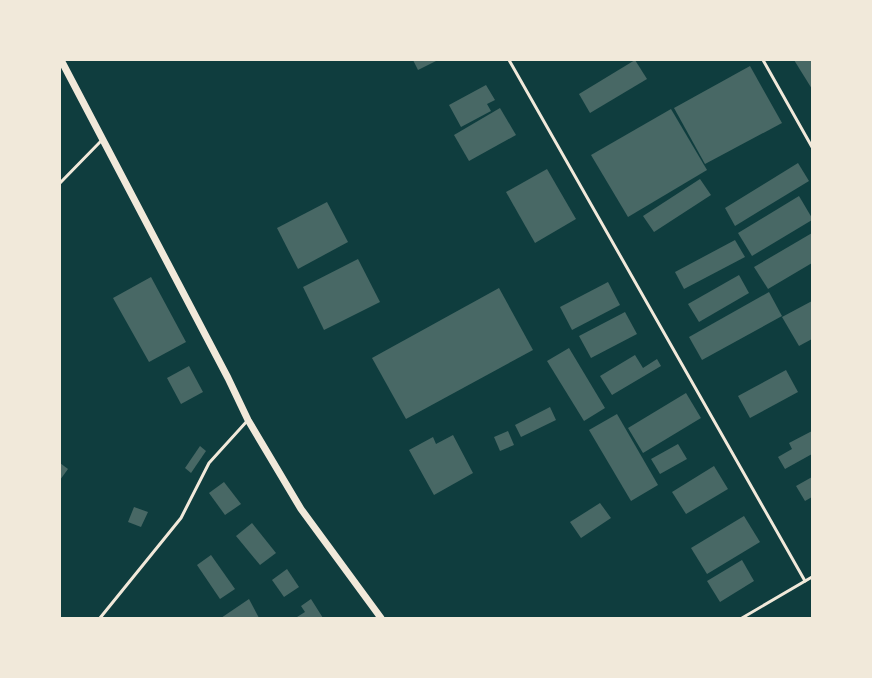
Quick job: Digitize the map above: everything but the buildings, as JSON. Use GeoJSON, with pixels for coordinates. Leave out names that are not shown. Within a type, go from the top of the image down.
{"type":"FeatureCollection","features":[{"type":"Feature","properties":{"kind":"street"},"geometry":{"type":"LineString","coordinates":[[61,60],[228,378],[248,420],[301,509],[381,618]]}},
{"type":"Feature","properties":{"kind":"lane"},"geometry":{"type":"LineString","coordinates":[[509,60],[805,581]]}},
{"type":"Feature","properties":{"kind":"lane"},"geometry":{"type":"LineString","coordinates":[[763,60],[812,147]]}},
{"type":"Feature","properties":{"kind":"lane"},"geometry":{"type":"LineString","coordinates":[[60,184],[102,140]]}},
{"type":"Feature","properties":{"kind":"lane"},"geometry":{"type":"LineString","coordinates":[[100,618],[180,518],[209,462],[248,420]]}},
{"type":"Feature","properties":{"kind":"lane"},"geometry":{"type":"LineString","coordinates":[[742,618],[812,577]]}}]}
